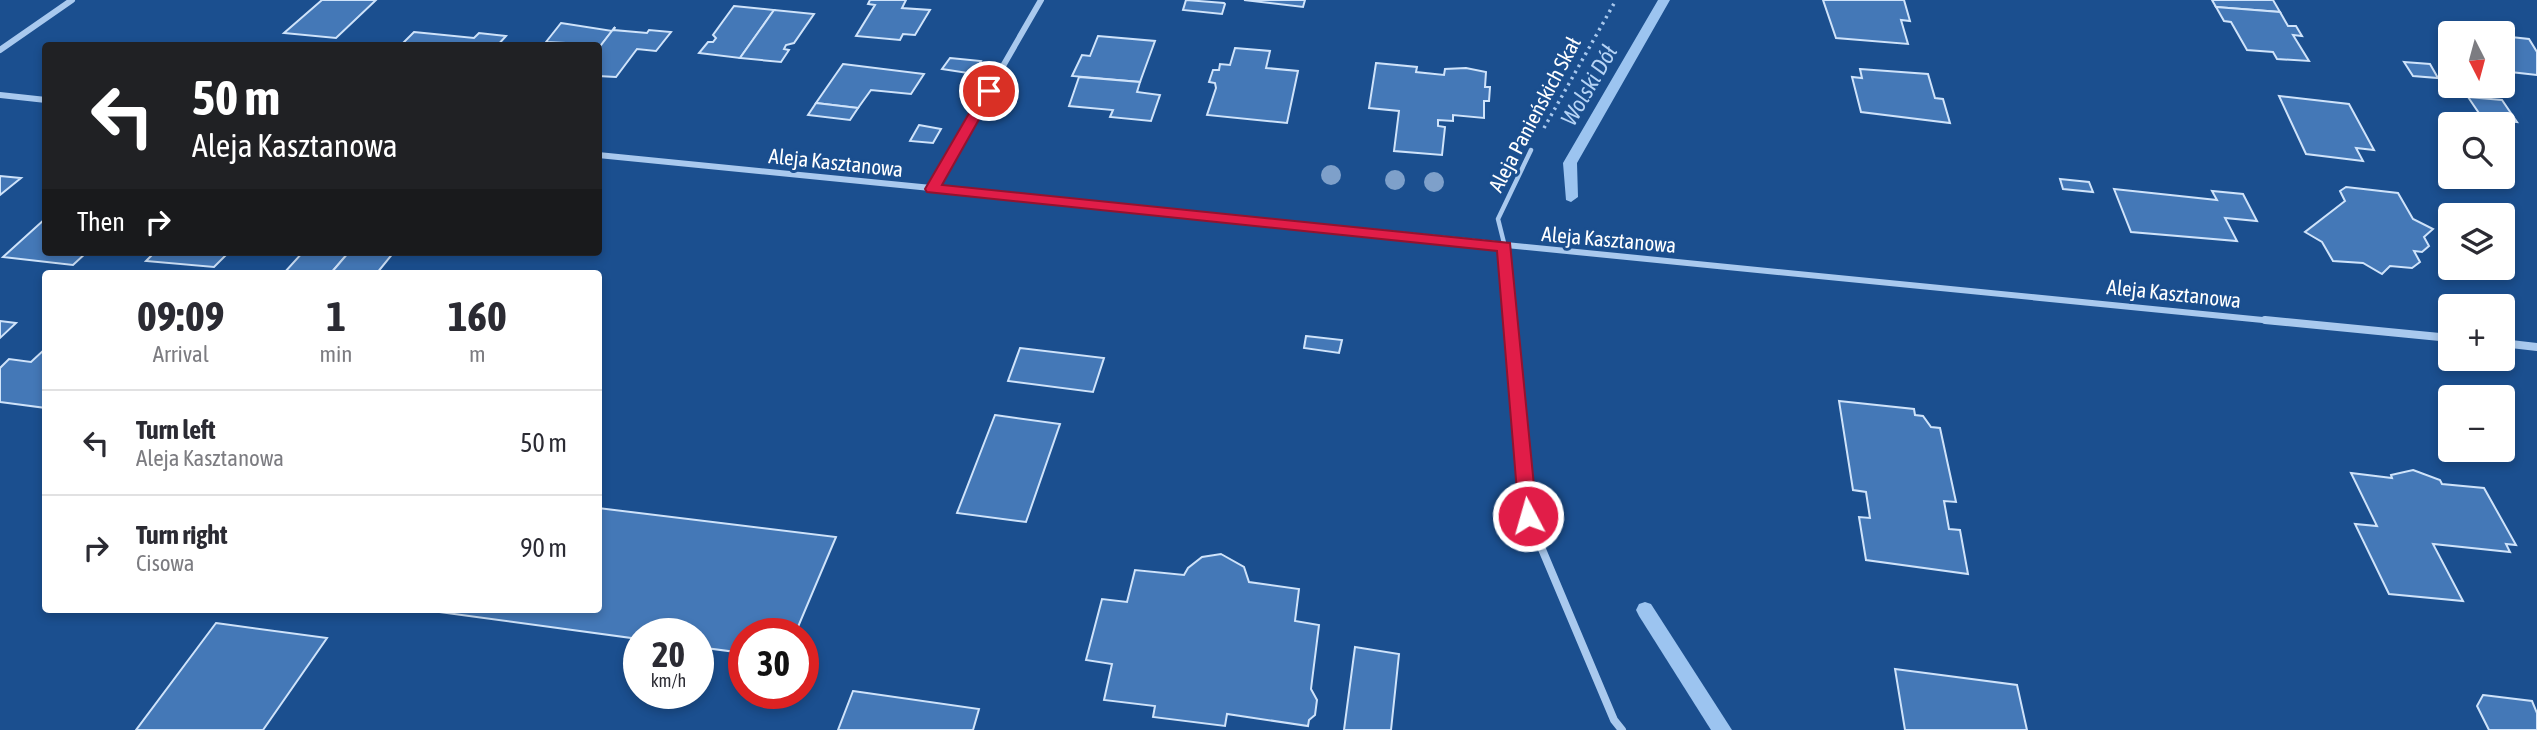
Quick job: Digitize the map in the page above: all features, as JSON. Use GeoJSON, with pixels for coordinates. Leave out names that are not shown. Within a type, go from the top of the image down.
{"type":"FeatureCollection","features":[{"type":"Feature","properties":{"kind":"street"},"geometry":{"type":"LineString","coordinates":[[0,50],[72,0]]}},
{"type":"Feature","properties":{"kind":"street"},"geometry":{"type":"LineString","coordinates":[[932,189],[1041,0]]}},
{"type":"Feature","properties":{"kind":"street"},"geometry":{"type":"LineString","coordinates":[[0,95],[42,100]]}},
{"type":"Feature","properties":{"kind":"street","name":"Aleja Kasztanowa"},"geometry":{"type":"LineString","coordinates":[[602,155],[1504,247],[2438,337]]}},
{"type":"Feature","properties":{"kind":"street","name":"Aleja Panieńskich Skał"},"geometry":{"type":"LineString","coordinates":[[1504,247],[1528,516],[1614,720],[1622,730]]}},
{"type":"Feature","properties":{"kind":"street"},"geometry":{"type":"LineString","coordinates":[[2515,345],[2537,347]]}},
{"type":"Feature","properties":{"kind":"lane","name":"Aleja Panieńskich Skał"},"geometry":{"type":"LineString","coordinates":[[1504,247],[1498,219],[1531,150]]}},
{"type":"Feature","properties":{"kind":"path","name":"Aleja Panieńskich Skał"},"geometry":{"type":"LineString","coordinates":[[1531,150],[1616,0]]}},
{"type":"Feature","properties":{"kind":"building"},"geometry":{"type":"Polygon","coordinates":[[[322,0],[376,0],[336,38],[284,33],[322,0]]]}},
{"type":"Feature","properties":{"kind":"building"},"geometry":{"type":"Polygon","coordinates":[[[870,0],[906,0],[902,8],[930,10],[915,35],[903,34],[900,40],[856,36],[875,5],[868,4],[870,0]]]}},
{"type":"Feature","properties":{"kind":"building"},"geometry":{"type":"Polygon","coordinates":[[[1186,0],[1225,4],[1222,14],[1183,10],[1186,0]]]}},
{"type":"Feature","properties":{"kind":"building"},"geometry":{"type":"Polygon","coordinates":[[[1244,0],[1305,0],[1303,7],[1244,0]]]}},
{"type":"Feature","properties":{"kind":"building"},"geometry":{"type":"Polygon","coordinates":[[[1823,0],[1904,0],[1910,21],[1901,20],[1908,44],[1836,38],[1823,0]]]}},
{"type":"Feature","properties":{"kind":"building"},"geometry":{"type":"Polygon","coordinates":[[[2212,0],[2273,0],[2280,12],[2216,7],[2212,0]]]}},
{"type":"Feature","properties":{"kind":"building"},"geometry":{"type":"Polygon","coordinates":[[[734,6],[774,10],[740,58],[699,53],[708,42],[713,42],[716,38],[713,35],[734,6]]]}},
{"type":"Feature","properties":{"kind":"building"},"geometry":{"type":"Polygon","coordinates":[[[2216,7],[2280,12],[2288,26],[2296,26],[2302,36],[2293,35],[2309,61],[2277,59],[2273,52],[2247,50],[2231,22],[2224,21],[2216,7]]]}},
{"type":"Feature","properties":{"kind":"building"},"geometry":{"type":"Polygon","coordinates":[[[774,10],[814,14],[794,43],[786,45],[784,49],[789,50],[781,62],[740,58],[774,10]]]}},
{"type":"Feature","properties":{"kind":"building"},"geometry":{"type":"Polygon","coordinates":[[[561,23],[612,31],[602,44],[546,42],[561,23]]]}},
{"type":"Feature","properties":{"kind":"building"},"geometry":{"type":"Polygon","coordinates":[[[615,27],[614,30],[671,32],[656,51],[637,49],[616,77],[602,76],[602,44],[615,27]]]}},
{"type":"Feature","properties":{"kind":"building"},"geometry":{"type":"Polygon","coordinates":[[[414,32],[474,38],[479,33],[506,36],[501,42],[404,42],[414,32]]]}},
{"type":"Feature","properties":{"kind":"building"},"geometry":{"type":"Polygon","coordinates":[[[1098,36],[1155,41],[1140,82],[1072,76],[1082,55],[1090,56],[1098,36]]]}},
{"type":"Feature","properties":{"kind":"building"},"geometry":{"type":"Polygon","coordinates":[[[2515,37],[2529,39],[2537,52],[2537,75],[2515,72],[2515,37]]]}},
{"type":"Feature","properties":{"kind":"building"},"geometry":{"type":"Polygon","coordinates":[[[1235,48],[1270,51],[1266,68],[1298,71],[1287,123],[1207,115],[1216,88],[1215,83],[1209,82],[1213,70],[1219,70],[1220,64],[1230,65],[1235,48]]]}},
{"type":"Feature","properties":{"kind":"building"},"geometry":{"type":"Polygon","coordinates":[[[950,58],[981,61],[974,74],[942,69],[950,58]]]}},
{"type":"Feature","properties":{"kind":"building"},"geometry":{"type":"Polygon","coordinates":[[[2404,62],[2430,64],[2438,78],[2413,76],[2404,62]]]}},
{"type":"Feature","properties":{"kind":"building"},"geometry":{"type":"Polygon","coordinates":[[[1376,63],[1417,67],[1416,72],[1444,75],[1445,69],[1466,68],[1486,72],[1485,87],[1490,87],[1489,101],[1484,101],[1484,118],[1453,115],[1453,121],[1438,120],[1438,126],[1445,127],[1442,155],[1394,151],[1399,111],[1369,108],[1376,63]]]}},
{"type":"Feature","properties":{"kind":"building"},"geometry":{"type":"Polygon","coordinates":[[[843,64],[924,74],[911,94],[871,90],[858,108],[816,103],[843,64]]]}},
{"type":"Feature","properties":{"kind":"building"},"geometry":{"type":"Polygon","coordinates":[[[1860,69],[1928,74],[1935,98],[1943,99],[1950,123],[1861,112],[1852,77],[1862,78],[1860,69]]]}},
{"type":"Feature","properties":{"kind":"building"},"geometry":{"type":"Polygon","coordinates":[[[1079,77],[1140,82],[1137,92],[1160,95],[1151,121],[1110,117],[1113,110],[1069,106],[1079,77]]]}},
{"type":"Feature","properties":{"kind":"building"},"geometry":{"type":"Polygon","coordinates":[[[2279,96],[2349,104],[2374,150],[2356,148],[2363,161],[2306,154],[2279,96]]]}},
{"type":"Feature","properties":{"kind":"building"},"geometry":{"type":"Polygon","coordinates":[[[2469,98],[2502,100],[2510,112],[2478,112],[2469,98]]]}},
{"type":"Feature","properties":{"kind":"building"},"geometry":{"type":"Polygon","coordinates":[[[816,103],[858,108],[850,120],[808,115],[816,103]]]}},
{"type":"Feature","properties":{"kind":"building"},"geometry":{"type":"Polygon","coordinates":[[[919,125],[941,129],[933,143],[910,141],[919,125]]]}},
{"type":"Feature","properties":{"kind":"building"},"geometry":{"type":"Polygon","coordinates":[[[0,176],[21,178],[0,195],[0,176]]]}},
{"type":"Feature","properties":{"kind":"building"},"geometry":{"type":"Polygon","coordinates":[[[2060,179],[2089,182],[2093,192],[2063,189],[2060,179]]]}},
{"type":"Feature","properties":{"kind":"building"},"geometry":{"type":"Polygon","coordinates":[[[2346,187],[2398,193],[2413,219],[2433,229],[2424,237],[2429,246],[2422,252],[2414,251],[2420,262],[2412,268],[2390,266],[2382,274],[2363,263],[2333,261],[2322,242],[2305,232],[2345,201],[2340,191],[2346,187]]]}},
{"type":"Feature","properties":{"kind":"building"},"geometry":{"type":"Polygon","coordinates":[[[2114,189],[2217,200],[2212,191],[2243,194],[2257,221],[2225,218],[2237,241],[2131,232],[2114,189]]]}},
{"type":"Feature","properties":{"kind":"building"},"geometry":{"type":"Polygon","coordinates":[[[42,222],[42,256],[83,256],[73,265],[3,257],[42,222]]]}},
{"type":"Feature","properties":{"kind":"building"},"geometry":{"type":"Polygon","coordinates":[[[151,256],[225,256],[214,267],[146,261],[151,256]]]}},
{"type":"Feature","properties":{"kind":"building"},"geometry":{"type":"Polygon","coordinates":[[[299,256],[346,256],[334,270],[287,270],[299,256]]]}},
{"type":"Feature","properties":{"kind":"building"},"geometry":{"type":"Polygon","coordinates":[[[346,256],[391,256],[379,270],[334,270],[346,256]]]}},
{"type":"Feature","properties":{"kind":"building"},"geometry":{"type":"Polygon","coordinates":[[[0,321],[16,323],[0,338],[0,321]]]}},
{"type":"Feature","properties":{"kind":"building"},"geometry":{"type":"Polygon","coordinates":[[[1306,336],[1342,340],[1339,353],[1304,348],[1306,336]]]}},
{"type":"Feature","properties":{"kind":"building"},"geometry":{"type":"Polygon","coordinates":[[[1020,348],[1104,358],[1093,392],[1008,381],[1020,348]]]}},
{"type":"Feature","properties":{"kind":"building"},"geometry":{"type":"Polygon","coordinates":[[[42,352],[42,407],[0,402],[0,368],[9,359],[31,362],[42,352]]]}},
{"type":"Feature","properties":{"kind":"building"},"geometry":{"type":"Polygon","coordinates":[[[1839,401],[1914,409],[1915,415],[1923,416],[1931,427],[1940,428],[1956,502],[1944,501],[1949,529],[1960,530],[1968,574],[1866,560],[1859,517],[1870,518],[1866,492],[1853,490],[1839,401]]]}},
{"type":"Feature","properties":{"kind":"building"},"geometry":{"type":"Polygon","coordinates":[[[995,415],[1060,424],[1026,522],[957,513],[995,415]]]}},
{"type":"Feature","properties":{"kind":"building"},"geometry":{"type":"Polygon","coordinates":[[[2413,470],[2440,480],[2442,484],[2484,488],[2516,545],[2506,544],[2510,552],[2433,544],[2463,601],[2389,594],[2355,524],[2377,526],[2351,473],[2392,478],[2391,475],[2413,470]]]}},
{"type":"Feature","properties":{"kind":"building"},"geometry":{"type":"Polygon","coordinates":[[[602,508],[836,537],[802,618],[728,618],[728,651],[714,649],[714,618],[623,618],[623,637],[447,613],[602,613],[602,508]]]}},
{"type":"Feature","properties":{"kind":"building"},"geometry":{"type":"Polygon","coordinates":[[[1221,554],[1244,567],[1249,582],[1299,589],[1295,621],[1319,625],[1311,689],[1317,700],[1315,715],[1309,720],[1308,726],[1227,714],[1225,726],[1153,717],[1155,706],[1104,700],[1112,664],[1086,660],[1102,599],[1127,602],[1135,570],[1184,575],[1188,568],[1202,557],[1221,554]]]}},
{"type":"Feature","properties":{"kind":"building"},"geometry":{"type":"Polygon","coordinates":[[[216,623],[327,638],[263,730],[136,730],[216,623]]]}},
{"type":"Feature","properties":{"kind":"building"},"geometry":{"type":"Polygon","coordinates":[[[1355,647],[1399,654],[1391,730],[1344,730],[1355,647]]]}},
{"type":"Feature","properties":{"kind":"building"},"geometry":{"type":"Polygon","coordinates":[[[1895,669],[2017,685],[2027,730],[1905,730],[1895,669]]]}},
{"type":"Feature","properties":{"kind":"building"},"geometry":{"type":"Polygon","coordinates":[[[853,691],[979,709],[973,730],[838,730],[853,691]]]}},
{"type":"Feature","properties":{"kind":"building"},"geometry":{"type":"Polygon","coordinates":[[[2483,695],[2532,701],[2537,713],[2537,730],[2489,730],[2477,706],[2483,695]]]}},
{"type":"Feature","properties":{"kind":"waterway","name":"Wolski Dół"},"geometry":{"type":"LineString","coordinates":[[1571,197],[1570,163],[1664,0]]}},
{"type":"Feature","properties":{"kind":"waterway"},"geometry":{"type":"LineString","coordinates":[[1645,610],[1722,730]]}},
{"type":"Feature","properties":{"kind":"route"},"geometry":{"type":"LineString","coordinates":[[989,91],[932,189],[1111,205],[1504,247],[1504,274],[1528,516]]}}]}
